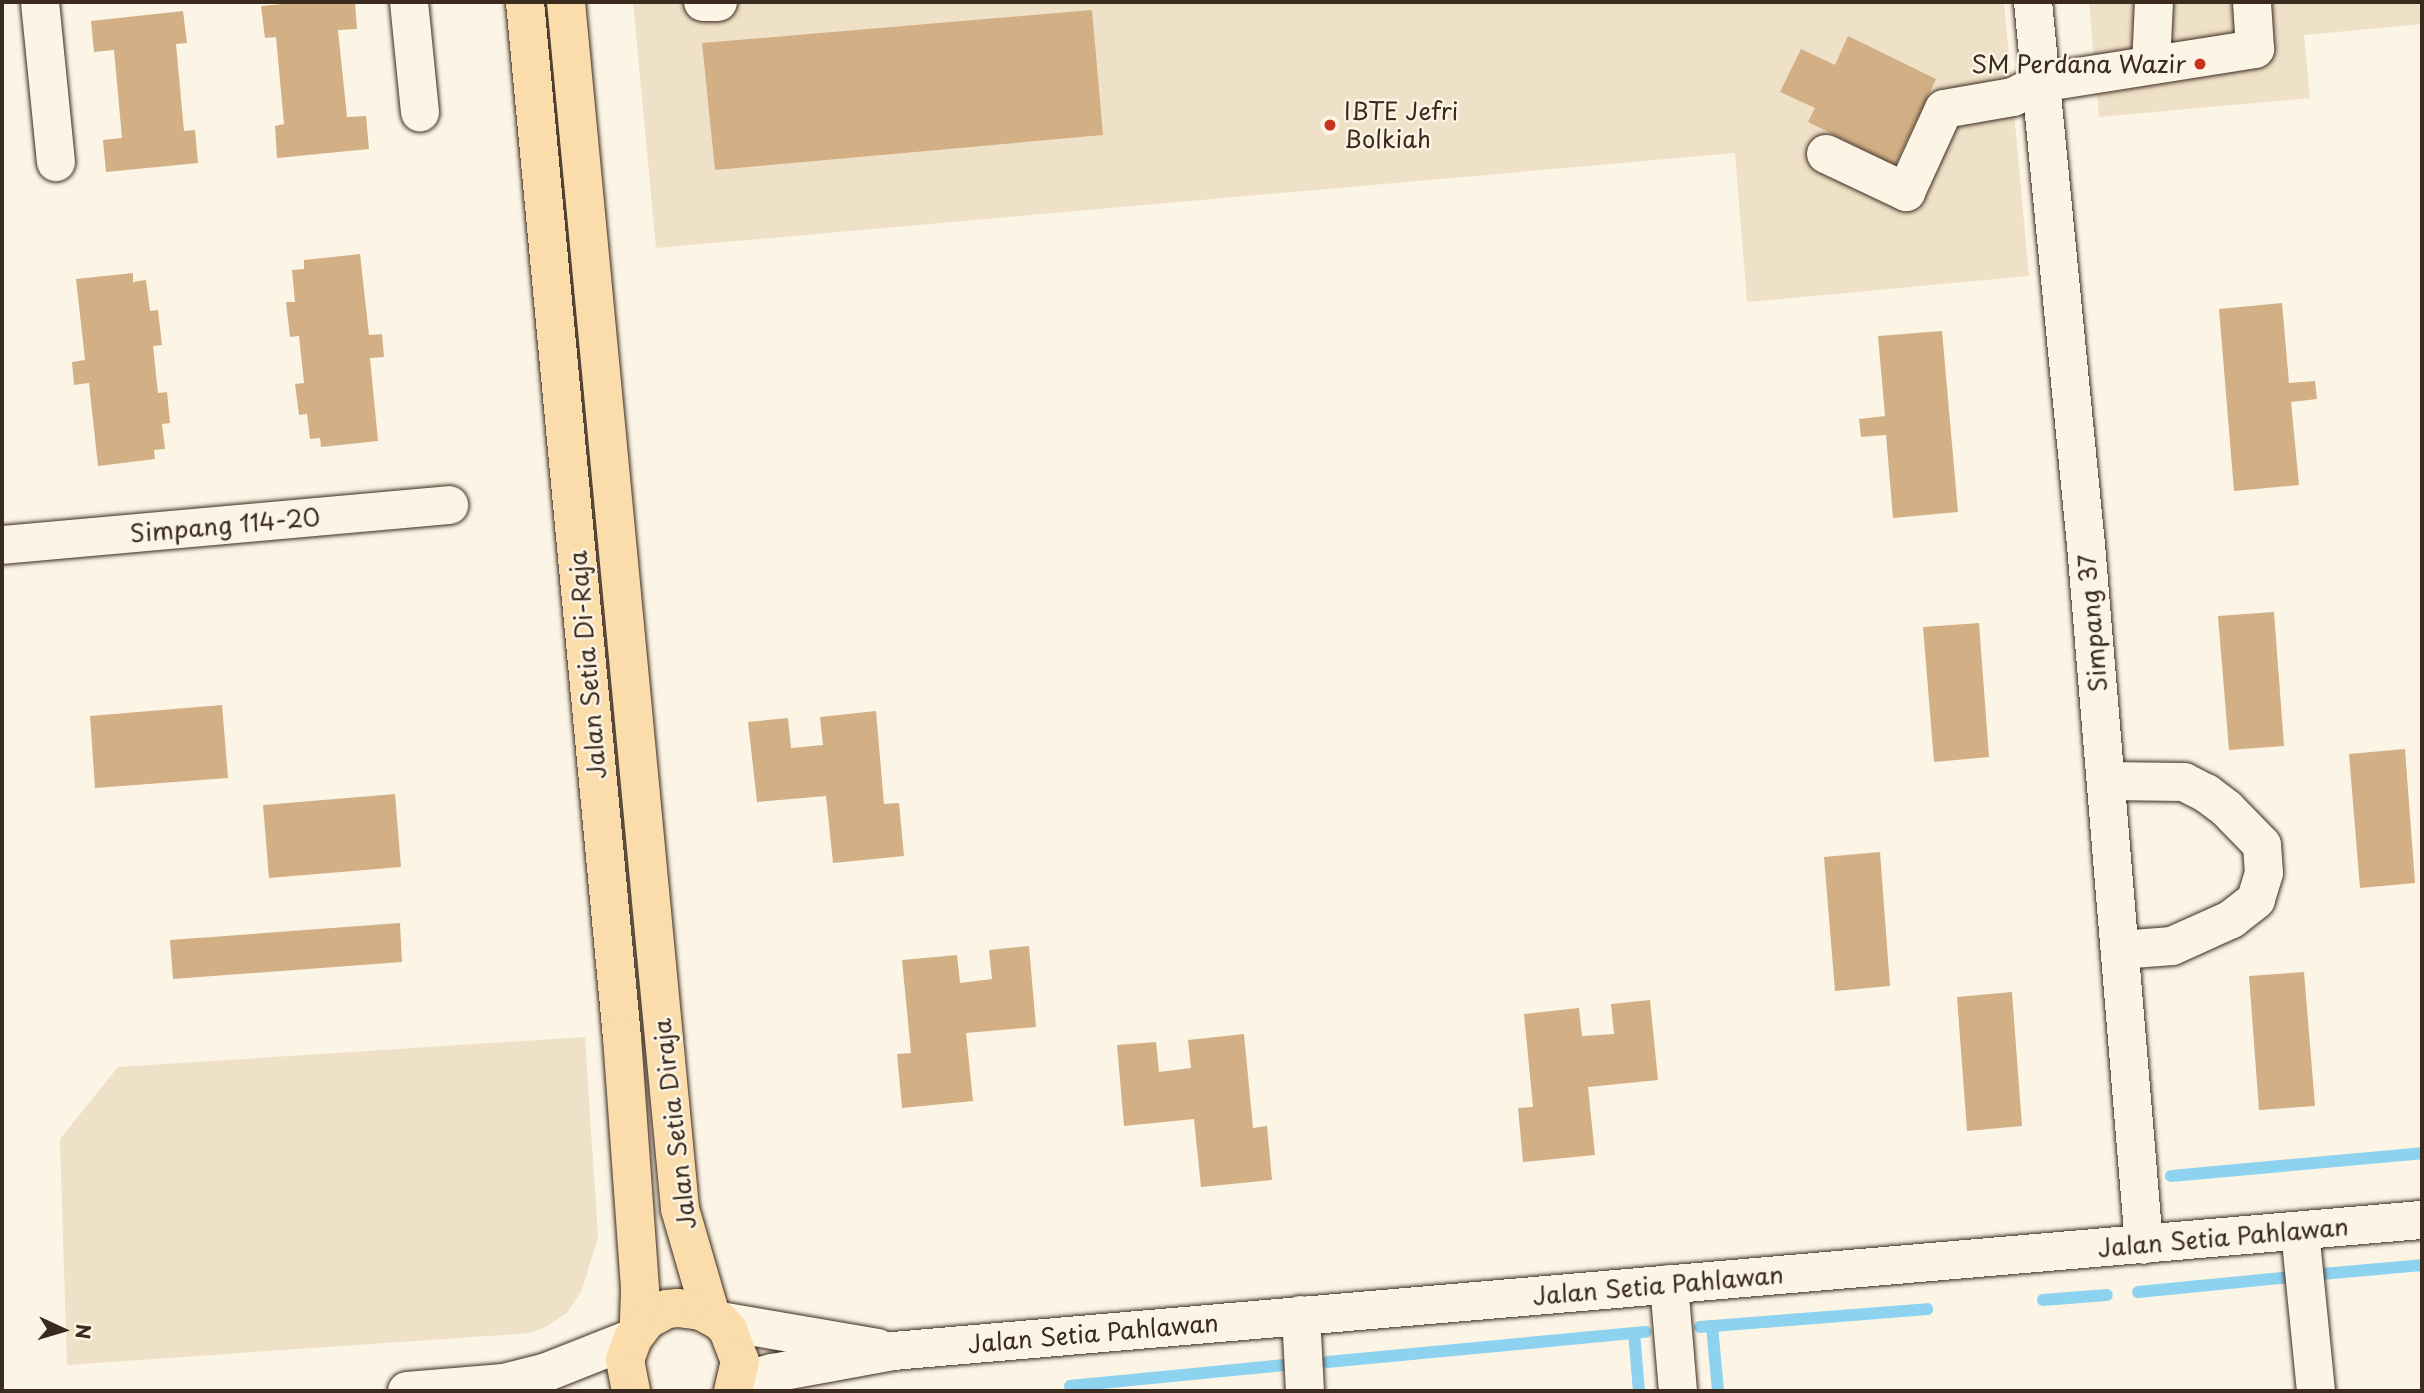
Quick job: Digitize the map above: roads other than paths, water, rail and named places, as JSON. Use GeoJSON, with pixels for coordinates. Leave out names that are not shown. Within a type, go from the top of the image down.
{"type":"FeatureCollection","features":[{"type":"Feature","properties":{"kind":"main road","name":"Jalan Setia Di-Raja"},"geometry":{"type":"LineString","coordinates":[[526,2],[622,1037],[640,1291],[636,1333],[625,1360],[631,1391]]}},
{"type":"Feature","properties":{"kind":"main road","name":"Jalan Setia Di-Raja"},"geometry":{"type":"LineString","coordinates":[[566,2],[656,971]]}},
{"type":"Feature","properties":{"kind":"main road","name":"Jalan Setia Diraja"},"geometry":{"type":"LineString","coordinates":[[656,971],[680,1209],[715,1319],[734,1339],[740,1361],[735,1387]]}},
{"type":"Feature","properties":{"kind":"main road"},"geometry":{"type":"LineString","coordinates":[[636,1333],[667,1310],[689,1308],[715,1319]]}},
{"type":"Feature","properties":{"kind":"street"},"geometry":{"type":"LineString","coordinates":[[40,2],[56,162]]}},
{"type":"Feature","properties":{"kind":"street"},"geometry":{"type":"LineString","coordinates":[[409,2],[420,112]]}},
{"type":"Feature","properties":{"kind":"street"},"geometry":{"type":"LineString","coordinates":[[703,2],[718,2]]}},
{"type":"Feature","properties":{"kind":"street","name":"Simpang 37"},"geometry":{"type":"LineString","coordinates":[[2033,2],[2106,781],[2144,1245]]}},
{"type":"Feature","properties":{"kind":"street"},"geometry":{"type":"LineString","coordinates":[[2151,65],[2154,2]]}},
{"type":"Feature","properties":{"kind":"street"},"geometry":{"type":"LineString","coordinates":[[1826,154],[1906,192],[1944,109],[2013,97],[2040,83],[2255,49],[2252,2]]}},
{"type":"Feature","properties":{"kind":"street","name":"Simpang 114-20"},"geometry":{"type":"LineString","coordinates":[[2,545],[449,505]]}},
{"type":"Feature","properties":{"kind":"street"},"geometry":{"type":"LineString","coordinates":[[2106,781],[2184,782],[2206,793],[2227,809],[2262,845],[2264,873],[2256,900],[2232,919],[2172,946],[2120,950]]}},
{"type":"Feature","properties":{"kind":"street","name":"Jalan Setia Pahlawan"},"geometry":{"type":"LineString","coordinates":[[735,1387],[773,1373],[894,1351],[2422,1220]]}},
{"type":"Feature","properties":{"kind":"street"},"geometry":{"type":"LineString","coordinates":[[2300,1231],[2316,1391]]}},
{"type":"Feature","properties":{"kind":"street"},"geometry":{"type":"LineString","coordinates":[[1669,1284],[1678,1391]]}},
{"type":"Feature","properties":{"kind":"street"},"geometry":{"type":"LineString","coordinates":[[1301,1315],[1305,1391]]}},
{"type":"Feature","properties":{"kind":"street","name":"Jalan Setia Pahlawan"},"geometry":{"type":"LineString","coordinates":[[715,1319],[894,1351]]}},
{"type":"Feature","properties":{"kind":"street"},"geometry":{"type":"LineString","coordinates":[[407,1391],[503,1383],[547,1372],[636,1333]]}},
{"type":"Feature","properties":{"kind":"street"},"geometry":{"type":"LineString","coordinates":[[503,1383],[566,1391]]}},
{"type":"Feature","properties":{"kind":"waterway"},"geometry":{"type":"LineString","coordinates":[[2171,1176],[2422,1153]]}},
{"type":"Feature","properties":{"kind":"waterway"},"geometry":{"type":"LineString","coordinates":[[2322,1274],[2422,1265]]}},
{"type":"Feature","properties":{"kind":"waterway"},"geometry":{"type":"LineString","coordinates":[[2138,1292],[2282,1278]]}},
{"type":"Feature","properties":{"kind":"waterway"},"geometry":{"type":"LineString","coordinates":[[2043,1300],[2107,1295]]}},
{"type":"Feature","properties":{"kind":"waterway"},"geometry":{"type":"LineString","coordinates":[[1700,1327],[1927,1309]]}},
{"type":"Feature","properties":{"kind":"waterway"},"geometry":{"type":"LineString","coordinates":[[1712,1326],[1718,1391]]}},
{"type":"Feature","properties":{"kind":"waterway"},"geometry":{"type":"LineString","coordinates":[[1327,1362],[1646,1332]]}},
{"type":"Feature","properties":{"kind":"waterway"},"geometry":{"type":"LineString","coordinates":[[1634,1333],[1639,1391]]}},
{"type":"Feature","properties":{"kind":"waterway"},"geometry":{"type":"LineString","coordinates":[[1070,1386],[1283,1365]]}},
{"type":"Feature","properties":{"kind":"place","name":"SM Perdana Wazir"},"geometry":{"type":"Point","coordinates":[2200,64]}},
{"type":"Feature","properties":{"kind":"place","name":"IBTE Jefri Bolkiah"},"geometry":{"type":"Point","coordinates":[1330,125]}}]}
